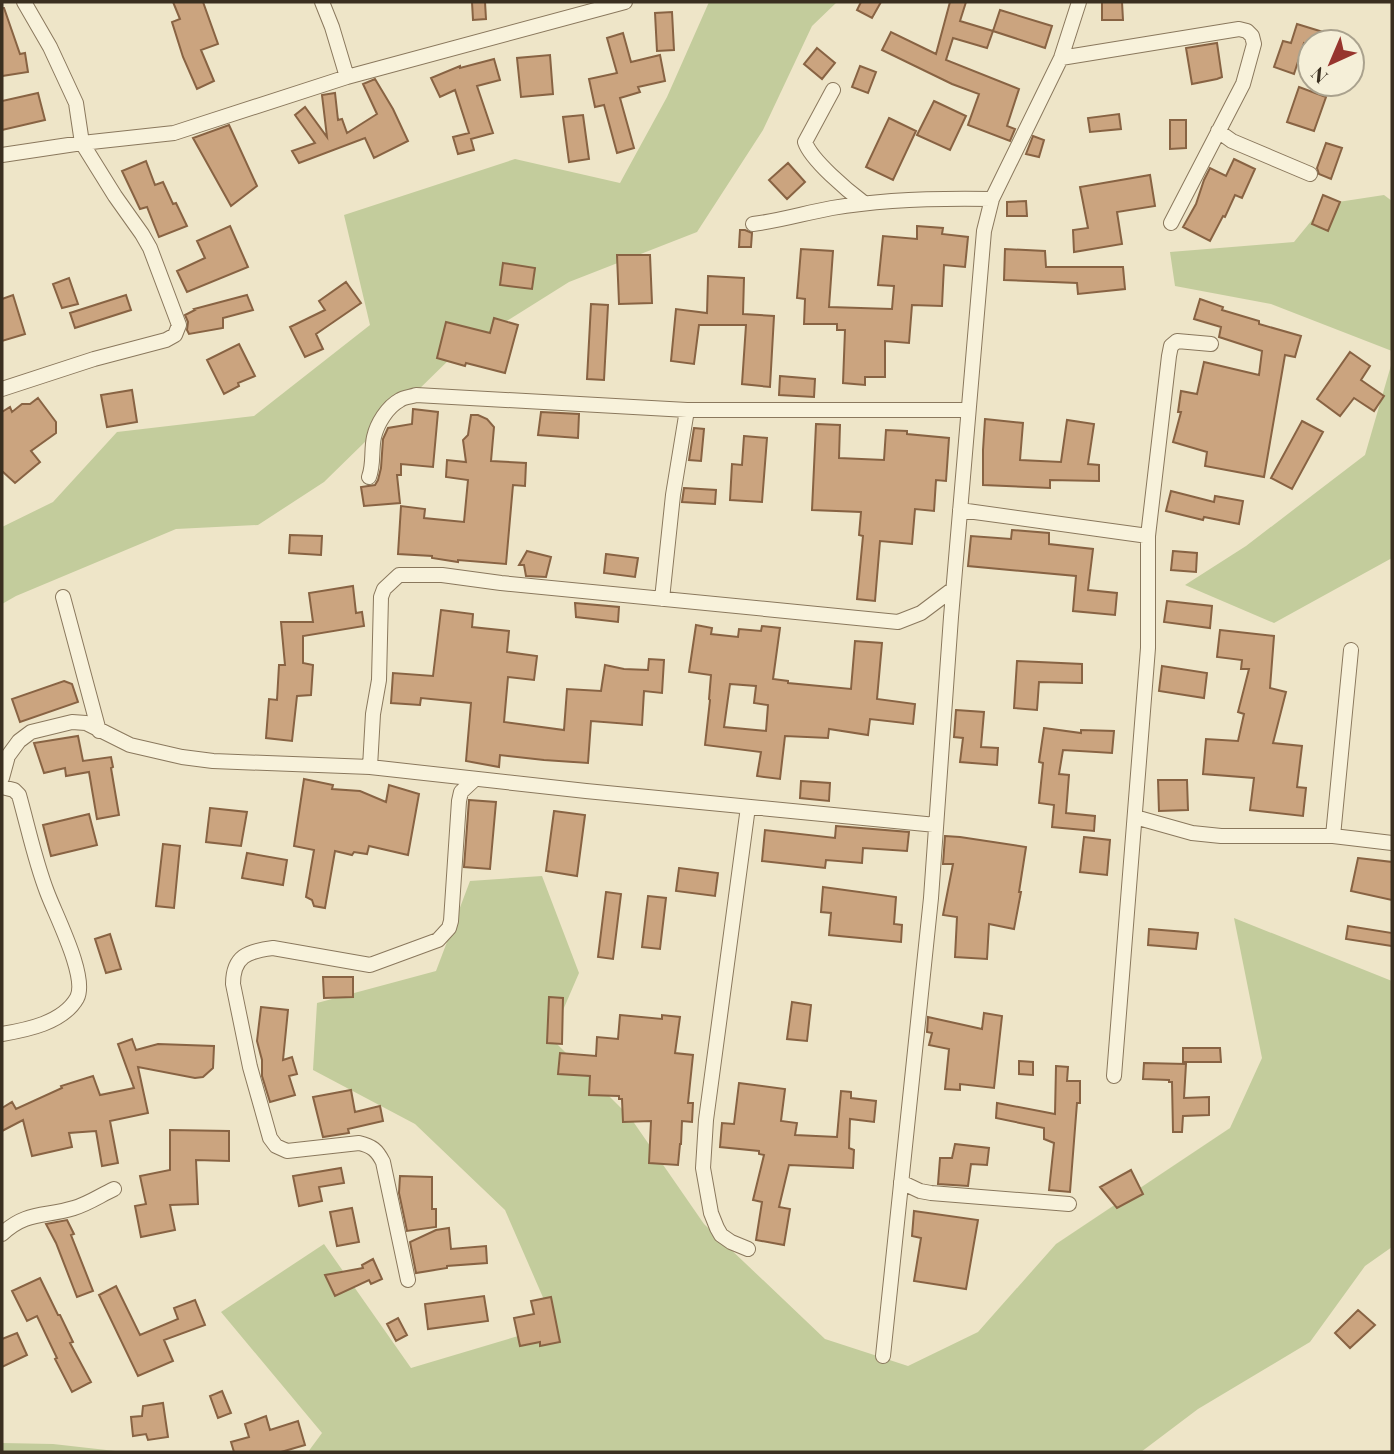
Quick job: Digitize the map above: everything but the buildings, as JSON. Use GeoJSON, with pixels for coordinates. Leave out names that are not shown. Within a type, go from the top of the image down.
{"type":"FeatureCollection","features":[{"type":"Feature","properties":{"kind":"street"},"geometry":{"type":"LineString","coordinates":[[2,389],[94,359],[166,340],[175,335],[179,325],[150,248],[82,143],[76,103],[50,47],[24,2]]}},
{"type":"Feature","properties":{"kind":"street"},"geometry":{"type":"LineString","coordinates":[[322,2],[347,77]]}},
{"type":"Feature","properties":{"kind":"street"},"geometry":{"type":"LineString","coordinates":[[2,155],[174,133],[347,77],[625,2]]}},
{"type":"Feature","properties":{"kind":"street"},"geometry":{"type":"LineString","coordinates":[[883,1356],[931,898],[953,589],[984,231],[992,199],[1061,58],[1079,2]]}},
{"type":"Feature","properties":{"kind":"street"},"geometry":{"type":"LineString","coordinates":[[1061,58],[1239,29],[1252,36],[1254,44],[1243,84],[1171,223]]}},
{"type":"Feature","properties":{"kind":"street"},"geometry":{"type":"LineString","coordinates":[[833,90],[805,142],[807,149],[863,203]]}},
{"type":"Feature","properties":{"kind":"street"},"geometry":{"type":"LineString","coordinates":[[1218,131],[1232,141],[1310,174]]}},
{"type":"Feature","properties":{"kind":"street"},"geometry":{"type":"LineString","coordinates":[[753,224],[863,203],[936,198],[992,199]]}},
{"type":"Feature","properties":{"kind":"street"},"geometry":{"type":"LineString","coordinates":[[1114,1076],[1148,648],[1148,536],[1171,346],[1177,341],[1211,344]]}},
{"type":"Feature","properties":{"kind":"street"},"geometry":{"type":"LineString","coordinates":[[369,477],[374,439],[383,418],[401,399],[416,395],[687,410],[968,411]]}},
{"type":"Feature","properties":{"kind":"street"},"geometry":{"type":"LineString","coordinates":[[662,598],[674,487],[687,410]]}},
{"type":"Feature","properties":{"kind":"street"},"geometry":{"type":"LineString","coordinates":[[960,510],[1148,536]]}},
{"type":"Feature","properties":{"kind":"street"},"geometry":{"type":"LineString","coordinates":[[370,767],[374,705],[379,680],[380,597],[384,589],[399,575],[442,575],[898,622],[921,613],[953,589]]}},
{"type":"Feature","properties":{"kind":"street"},"geometry":{"type":"LineString","coordinates":[[63,597],[99,731]]}},
{"type":"Feature","properties":{"kind":"street"},"geometry":{"type":"LineString","coordinates":[[1333,836],[1351,650]]}},
{"type":"Feature","properties":{"kind":"street"},"geometry":{"type":"LineString","coordinates":[[2,778],[8,756],[19,741],[31,732],[72,722],[86,723],[130,745],[214,761],[370,767],[936,825]]}},
{"type":"Feature","properties":{"kind":"street"},"geometry":{"type":"LineString","coordinates":[[408,1280],[383,1162],[378,1151],[359,1143],[287,1151],[276,1146],[270,1138],[250,1067],[233,984],[233,972],[244,956],[261,949],[273,948],[370,965],[438,940],[449,928],[451,921],[461,792],[475,779]]}},
{"type":"Feature","properties":{"kind":"street"},"geometry":{"type":"LineString","coordinates":[[2,787],[14,790],[19,795],[47,891],[66,935],[79,981],[78,997],[58,1016],[41,1026],[2,1034]]}},
{"type":"Feature","properties":{"kind":"street"},"geometry":{"type":"LineString","coordinates":[[748,807],[706,1120],[703,1168],[711,1213],[717,1228],[721,1235],[731,1242],[748,1249]]}},
{"type":"Feature","properties":{"kind":"street"},"geometry":{"type":"LineString","coordinates":[[1135,817],[1192,833],[1220,836],[1333,836],[1392,843]]}},
{"type":"Feature","properties":{"kind":"street"},"geometry":{"type":"LineString","coordinates":[[901,1182],[931,1193],[1069,1204]]}},
{"type":"Feature","properties":{"kind":"street"},"geometry":{"type":"LineString","coordinates":[[2,1234],[12,1224],[25,1218],[76,1208],[114,1189]]}},
{"type":"Feature","properties":{"kind":"green space"},"geometry":{"type":"Polygon","coordinates":[[[709,2],[837,2],[812,26],[763,130],[697,232],[569,282],[457,352],[324,482],[258,525],[176,529],[2,604],[2,527],[53,502],[117,432],[254,416],[370,325],[344,215],[515,159],[620,183],[667,97],[709,2]]]}},
{"type":"Feature","properties":{"kind":"green space"},"geometry":{"type":"Polygon","coordinates":[[[1384,195],[1392,201],[1392,351],[1271,304],[1175,286],[1170,252],[1294,242],[1325,204],[1384,195]]]}},
{"type":"Feature","properties":{"kind":"green space"},"geometry":{"type":"Polygon","coordinates":[[[1392,362],[1392,558],[1274,623],[1185,585],[1246,546],[1365,455],[1392,362]]]}},
{"type":"Feature","properties":{"kind":"green space"},"geometry":{"type":"Polygon","coordinates":[[[542,876],[579,973],[551,1038],[630,1117],[704,1224],[825,1339],[908,1366],[978,1332],[1056,1244],[1230,1128],[1262,1058],[1234,918],[1392,981],[1392,1247],[1365,1266],[1310,1342],[1198,1409],[1141,1452],[308,1452],[322,1433],[221,1312],[324,1244],[411,1368],[555,1325],[505,1210],[415,1124],[313,1070],[317,1003],[436,971],[470,881],[542,876]]]}},
{"type":"Feature","properties":{"kind":"green space"},"geometry":{"type":"Polygon","coordinates":[[[2,1443],[53,1444],[124,1452],[2,1452],[2,1443]]]}}]}
